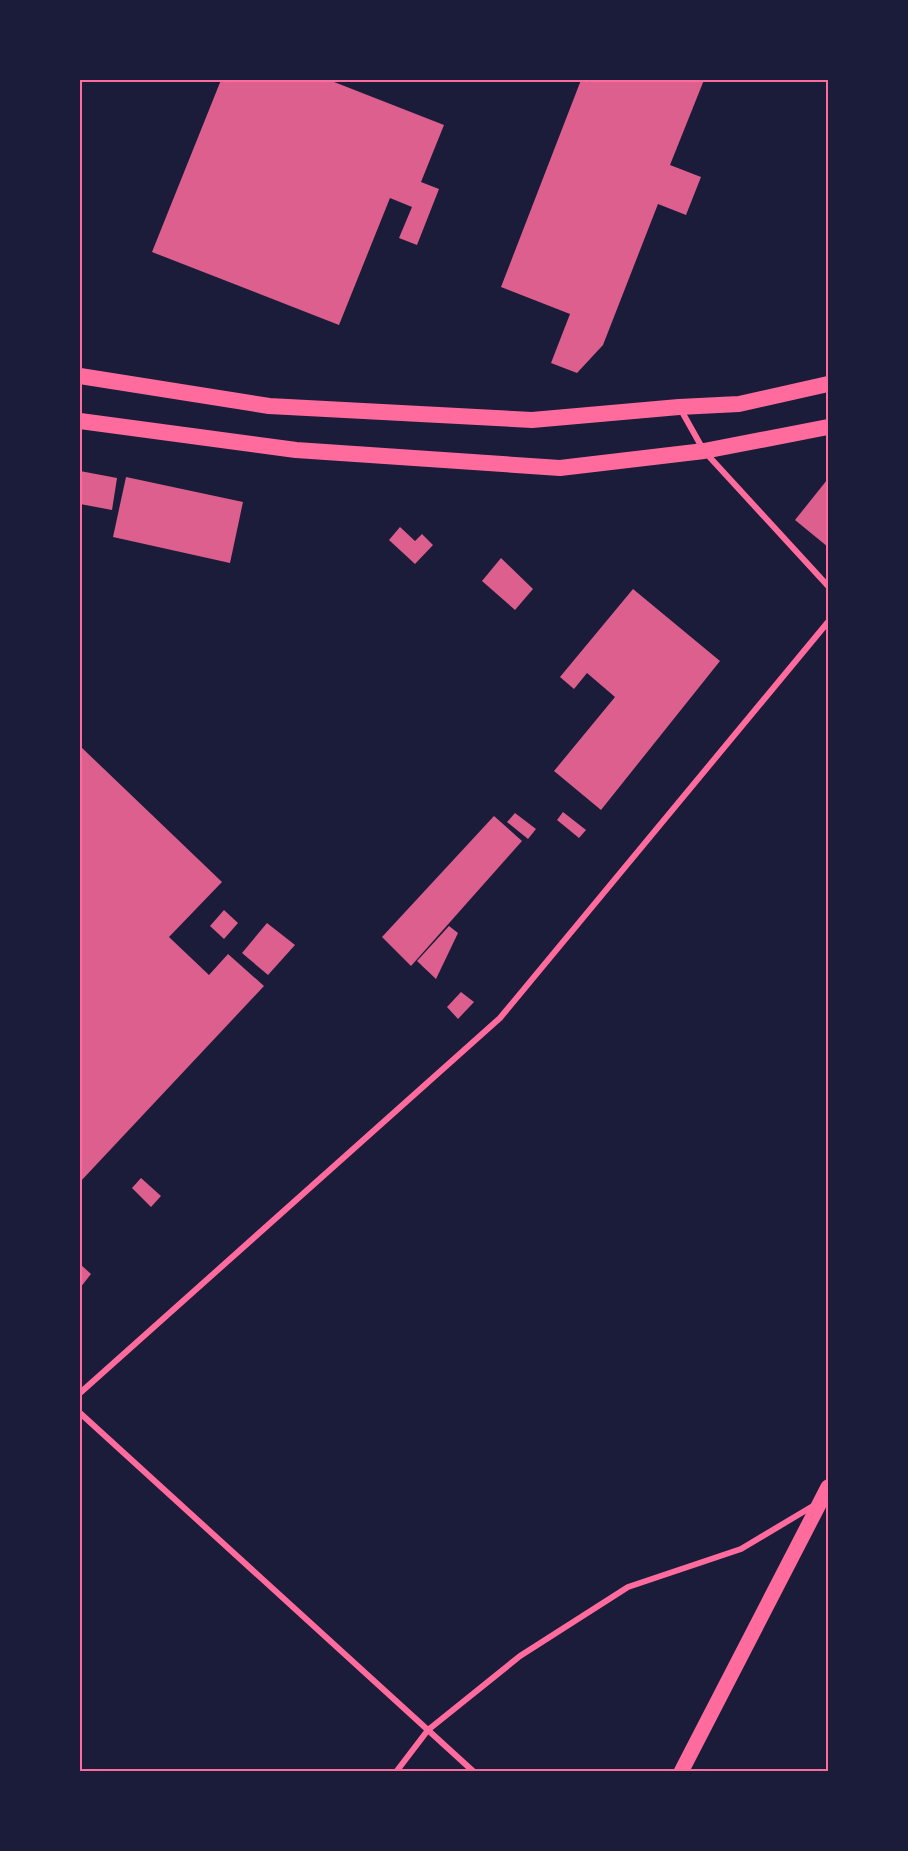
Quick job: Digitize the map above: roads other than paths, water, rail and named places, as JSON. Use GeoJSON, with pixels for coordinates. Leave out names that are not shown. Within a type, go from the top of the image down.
{"type":"FeatureCollection","features":[{"type":"Feature","properties":{"kind":"highway"},"geometry":{"type":"LineString","coordinates":[[80,376],[269,406],[532,420],[679,406],[739,404],[828,384]]}},
{"type":"Feature","properties":{"kind":"highway"},"geometry":{"type":"LineString","coordinates":[[80,421],[296,450],[560,468],[704,451],[828,427]]}},
{"type":"Feature","properties":{"kind":"main road"},"geometry":{"type":"LineString","coordinates":[[681,1772],[824,1500],[828,1487]]}},
{"type":"Feature","properties":{"kind":"street"},"geometry":{"type":"LineString","coordinates":[[679,406],[704,451],[828,586]]}},
{"type":"Feature","properties":{"kind":"street"},"geometry":{"type":"LineString","coordinates":[[80,1393],[500,1018],[828,622]]}},
{"type":"Feature","properties":{"kind":"street"},"geometry":{"type":"LineString","coordinates":[[80,1413],[474,1772]]}},
{"type":"Feature","properties":{"kind":"street"},"geometry":{"type":"LineString","coordinates":[[396,1772],[428,1730],[520,1656],[628,1587],[741,1549],[824,1500]]}}]}
